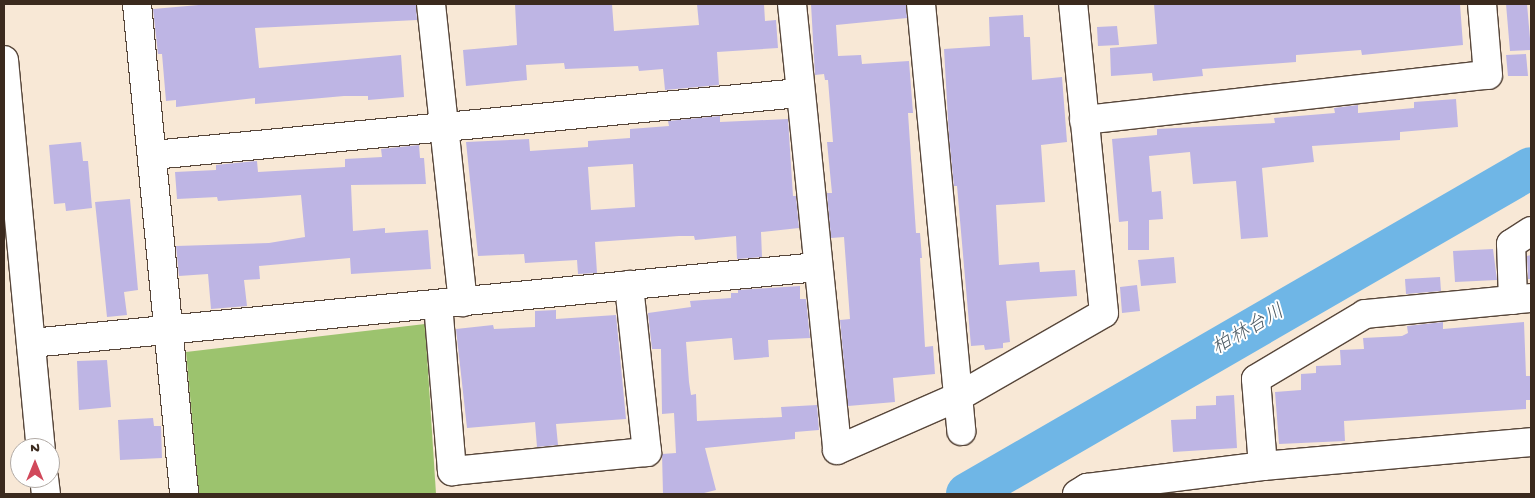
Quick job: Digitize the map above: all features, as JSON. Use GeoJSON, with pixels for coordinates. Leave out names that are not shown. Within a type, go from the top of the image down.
{"type":"FeatureCollection","features":[{"type":"Feature","properties":{"kind":"street"},"geometry":{"type":"LineString","coordinates":[[137,4],[153,155],[184,494]]}},
{"type":"Feature","properties":{"kind":"street"},"geometry":{"type":"LineString","coordinates":[[431,4],[444,127],[450,303],[452,471],[647,452],[629,286]]}},
{"type":"Feature","properties":{"kind":"street"},"geometry":{"type":"LineString","coordinates":[[792,4],[799,93],[837,450],[958,397],[1104,312],[1073,4]]}},
{"type":"Feature","properties":{"kind":"street"},"geometry":{"type":"LineString","coordinates":[[921,4],[961,431]]}},
{"type":"Feature","properties":{"kind":"street"},"geometry":{"type":"LineString","coordinates":[[1084,120],[1488,75],[1482,4]]}},
{"type":"Feature","properties":{"kind":"street"},"geometry":{"type":"LineString","coordinates":[[4,60],[40,438]]}},
{"type":"Feature","properties":{"kind":"street"},"geometry":{"type":"LineString","coordinates":[[153,155],[799,93]]}},
{"type":"Feature","properties":{"kind":"street"},"geometry":{"type":"LineString","coordinates":[[1263,466],[1256,379],[1365,314],[1522,299],[1511,244],[1531,231]]}},
{"type":"Feature","properties":{"kind":"street"},"geometry":{"type":"LineString","coordinates":[[31,344],[817,267]]}},
{"type":"Feature","properties":{"kind":"street"},"geometry":{"type":"LineString","coordinates":[[1077,494],[1087,488],[1263,466],[1531,442]]}},
{"type":"Feature","properties":{"kind":"green space"},"geometry":{"type":"Polygon","coordinates":[[[425,324],[436,494],[199,494],[186,352],[425,324]]]}},
{"type":"Feature","properties":{"kind":"building"},"geometry":{"type":"Polygon","coordinates":[[[210,4],[416,4],[417,20],[255,28],[259,68],[401,55],[404,97],[368,100],[368,96],[344,96],[255,104],[255,98],[176,107],[176,100],[166,101],[162,54],[158,54],[153,9],[210,4]]]}},
{"type":"Feature","properties":{"kind":"building"},"geometry":{"type":"Polygon","coordinates":[[[515,4],[612,4],[614,31],[699,25],[697,4],[764,4],[765,21],[776,20],[778,48],[717,52],[719,85],[665,90],[663,69],[639,71],[638,66],[565,69],[564,63],[526,65],[527,80],[466,86],[463,50],[517,45],[515,4]]]}},
{"type":"Feature","properties":{"kind":"building"},"geometry":{"type":"Polygon","coordinates":[[[811,4],[906,4],[907,18],[836,25],[838,56],[861,55],[862,64],[909,61],[913,113],[908,113],[916,233],[920,233],[922,258],[920,258],[925,347],[933,346],[935,374],[893,378],[895,402],[848,406],[840,320],[850,319],[844,237],[831,238],[827,193],[832,193],[827,142],[833,142],[828,80],[825,80],[824,74],[815,75],[811,4]]]}},
{"type":"Feature","properties":{"kind":"building"},"geometry":{"type":"Polygon","coordinates":[[[1154,4],[1460,4],[1463,45],[1362,55],[1361,50],[1296,55],[1296,62],[1202,69],[1203,76],[1153,81],[1152,73],[1111,76],[1110,48],[1157,44],[1154,4]]]}},
{"type":"Feature","properties":{"kind":"building"},"geometry":{"type":"Polygon","coordinates":[[[1506,4],[1527,4],[1531,50],[1510,51],[1506,4]]]}},
{"type":"Feature","properties":{"kind":"building"},"geometry":{"type":"Polygon","coordinates":[[[1023,15],[1024,37],[1030,37],[1032,80],[1062,77],[1067,142],[1041,145],[1045,202],[996,205],[999,265],[1039,262],[1040,272],[1075,270],[1077,296],[1006,301],[1010,342],[1003,343],[1003,348],[985,350],[984,345],[971,346],[957,186],[954,186],[949,137],[944,49],[990,46],[989,17],[1023,15]]]}},
{"type":"Feature","properties":{"kind":"building"},"geometry":{"type":"Polygon","coordinates":[[[1117,26],[1119,45],[1098,46],[1097,27],[1117,26]]]}},
{"type":"Feature","properties":{"kind":"building"},"geometry":{"type":"Polygon","coordinates":[[[1526,54],[1528,76],[1508,76],[1506,55],[1526,54]]]}},
{"type":"Feature","properties":{"kind":"building"},"geometry":{"type":"Polygon","coordinates":[[[1456,99],[1458,127],[1400,132],[1400,140],[1312,146],[1314,162],[1262,168],[1268,237],[1241,239],[1236,181],[1193,184],[1190,152],[1149,156],[1152,192],[1161,191],[1163,219],[1149,220],[1149,250],[1128,250],[1128,221],[1119,222],[1112,139],[1157,135],[1157,129],[1275,123],[1274,118],[1335,113],[1334,108],[1358,105],[1358,113],[1414,108],[1414,102],[1456,99]]]}},
{"type":"Feature","properties":{"kind":"building"},"geometry":{"type":"Polygon","coordinates":[[[720,116],[720,122],[788,119],[793,196],[796,196],[799,228],[761,232],[762,257],[737,259],[736,236],[695,240],[694,236],[679,236],[595,242],[597,273],[578,274],[577,260],[525,263],[524,254],[478,256],[466,142],[529,139],[530,151],[588,147],[588,141],[630,138],[630,129],[669,126],[668,121],[720,116]],[[633,164],[588,167],[591,210],[635,207],[633,164]]]}},
{"type":"Feature","properties":{"kind":"building"},"geometry":{"type":"Polygon","coordinates":[[[81,142],[83,161],[88,161],[92,208],[66,211],[65,203],[54,204],[49,145],[81,142]]]}},
{"type":"Feature","properties":{"kind":"building"},"geometry":{"type":"Polygon","coordinates":[[[419,145],[420,158],[424,158],[426,184],[351,185],[353,231],[385,228],[385,233],[428,230],[431,269],[351,274],[350,258],[259,266],[260,279],[244,280],[247,306],[211,309],[208,274],[179,276],[176,246],[269,243],[305,237],[301,195],[218,201],[217,197],[177,199],[175,172],[216,170],[216,165],[257,161],[258,172],[345,167],[345,159],[382,157],[381,149],[419,145]]]}},
{"type":"Feature","properties":{"kind":"building"},"geometry":{"type":"Polygon","coordinates":[[[130,199],[138,290],[124,292],[127,315],[107,317],[95,202],[130,199]]]}},
{"type":"Feature","properties":{"kind":"building"},"geometry":{"type":"Polygon","coordinates":[[[1493,249],[1497,280],[1455,282],[1453,251],[1493,249]]]}},
{"type":"Feature","properties":{"kind":"building"},"geometry":{"type":"Polygon","coordinates":[[[1531,255],[1531,279],[1528,279],[1527,256],[1531,255]]]}},
{"type":"Feature","properties":{"kind":"building"},"geometry":{"type":"Polygon","coordinates":[[[1174,257],[1176,283],[1141,286],[1138,260],[1174,257]]]}},
{"type":"Feature","properties":{"kind":"building"},"geometry":{"type":"Polygon","coordinates":[[[1440,277],[1441,291],[1406,294],[1405,279],[1440,277]]]}},
{"type":"Feature","properties":{"kind":"building"},"geometry":{"type":"Polygon","coordinates":[[[1137,285],[1140,311],[1122,313],[1120,287],[1137,285]]]}},
{"type":"Feature","properties":{"kind":"building"},"geometry":{"type":"Polygon","coordinates":[[[800,286],[800,299],[806,299],[810,338],[768,340],[769,357],[734,360],[732,338],[686,342],[689,382],[691,395],[696,394],[697,421],[782,417],[781,407],[817,405],[819,430],[795,432],[795,439],[705,448],[716,490],[700,494],[663,494],[662,454],[676,453],[674,413],[662,414],[661,349],[652,349],[648,313],[691,307],[690,301],[731,298],[731,293],[738,293],[738,290],[800,286]]]}},
{"type":"Feature","properties":{"kind":"building"},"geometry":{"type":"Polygon","coordinates":[[[556,310],[556,319],[616,315],[626,419],[556,424],[558,445],[537,447],[535,422],[467,428],[456,329],[493,325],[494,329],[535,327],[535,311],[556,310]]]}},
{"type":"Feature","properties":{"kind":"building"},"geometry":{"type":"Polygon","coordinates":[[[1443,322],[1443,329],[1524,322],[1526,376],[1531,376],[1531,400],[1526,400],[1526,409],[1344,421],[1345,441],[1279,444],[1275,392],[1301,390],[1301,374],[1316,373],[1316,366],[1341,365],[1340,350],[1364,349],[1363,338],[1402,336],[1408,333],[1407,326],[1443,322]]]}},
{"type":"Feature","properties":{"kind":"building"},"geometry":{"type":"Polygon","coordinates":[[[107,360],[111,407],[79,410],[77,361],[107,360]]]}},
{"type":"Feature","properties":{"kind":"building"},"geometry":{"type":"Polygon","coordinates":[[[1234,395],[1237,448],[1173,452],[1171,420],[1196,419],[1196,406],[1216,405],[1216,396],[1234,395]]]}},
{"type":"Feature","properties":{"kind":"building"},"geometry":{"type":"Polygon","coordinates":[[[153,418],[154,426],[161,426],[162,458],[120,460],[118,420],[153,418]]]}},
{"type":"Feature","properties":{"kind":"waterway","name":"柏林台川"},"geometry":{"type":"LineString","coordinates":[[967,494],[1531,168]]}}]}
